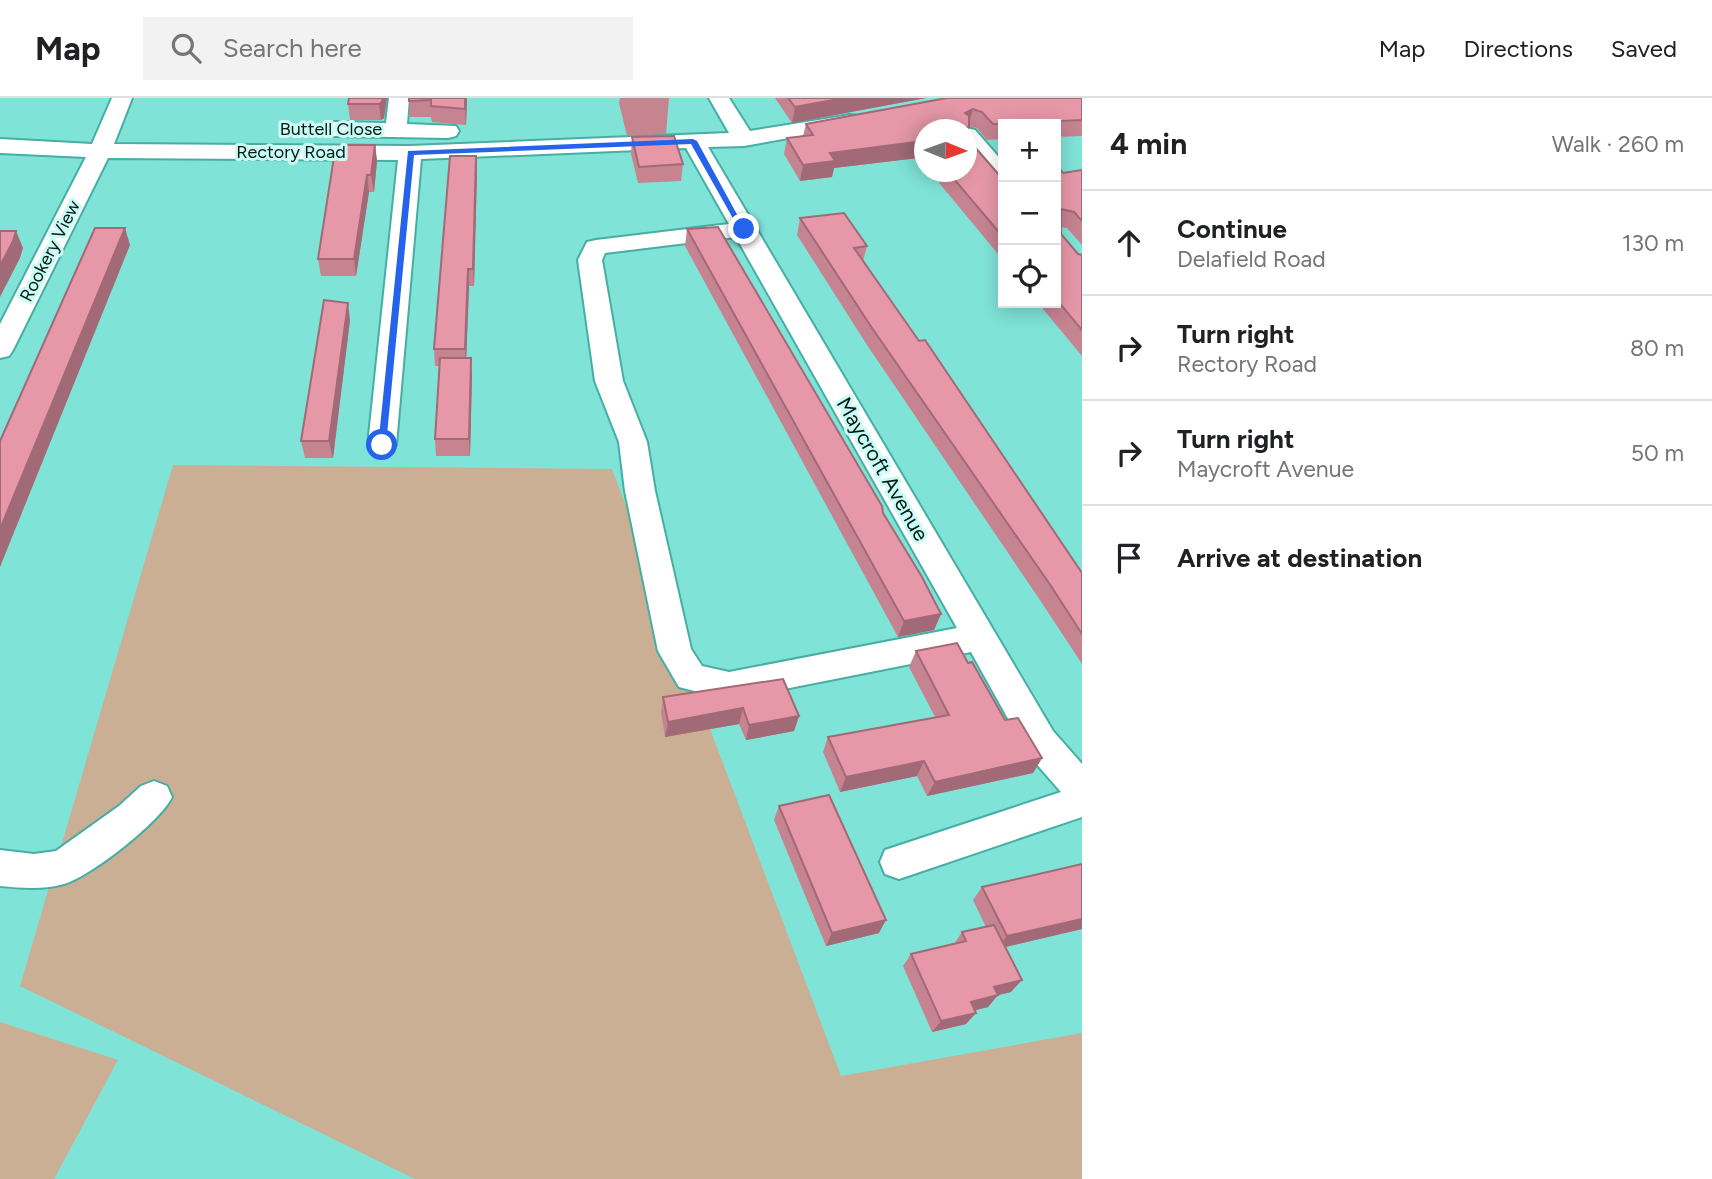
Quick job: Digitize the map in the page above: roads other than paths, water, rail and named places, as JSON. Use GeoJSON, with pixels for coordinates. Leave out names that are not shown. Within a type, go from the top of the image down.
{"type":"FeatureCollection","features":[{"type":"Feature","properties":{"kind":"street","name":"Rookery View"},"geometry":{"type":"LineString","coordinates":[[0,350],[100,151],[122,98]]}},
{"type":"Feature","properties":{"kind":"street","name":"Buttell Close"},"geometry":{"type":"LineString","coordinates":[[396,129],[399,98]]}},
{"type":"Feature","properties":{"kind":"street"},"geometry":{"type":"LineString","coordinates":[[719,98],[744,139]]}},
{"type":"Feature","properties":{"kind":"street","name":"Rectory Road"},"geometry":{"type":"LineString","coordinates":[[0,146],[100,151],[410,153],[744,139],[872,117]]}},
{"type":"Feature","properties":{"kind":"street","name":"Buttell Close"},"geometry":{"type":"LineString","coordinates":[[317,129],[455,131]]}},
{"type":"Feature","properties":{"kind":"street","name":"Maycroft Avenue"},"geometry":{"type":"LineString","coordinates":[[693,141],[1040,742],[1082,790]]}},
{"type":"Feature","properties":{"kind":"street"},"geometry":{"type":"LineString","coordinates":[[977,147],[998,170]]}},
{"type":"Feature","properties":{"kind":"street"},"geometry":{"type":"LineString","coordinates":[[382,445],[410,153]]}},
{"type":"Feature","properties":{"kind":"street"},"geometry":{"type":"LineString","coordinates":[[744,229],[596,247],[590,260],[610,381],[633,442],[639,491],[656,555],[675,651],[691,677],[729,686],[980,637]]}},
{"type":"Feature","properties":{"kind":"street"},"geometry":{"type":"LineString","coordinates":[[0,868],[34,873],[64,867],[131,818],[154,797]]}},
{"type":"Feature","properties":{"kind":"street"},"geometry":{"type":"LineString","coordinates":[[899,862],[1082,801]]}}]}
